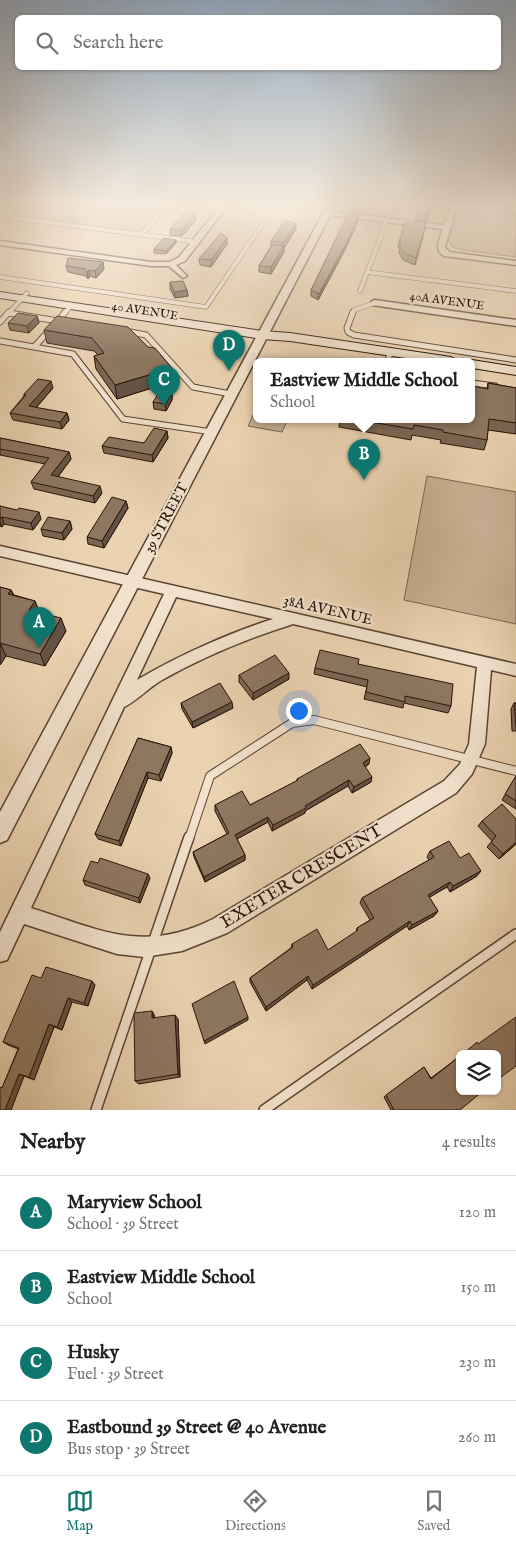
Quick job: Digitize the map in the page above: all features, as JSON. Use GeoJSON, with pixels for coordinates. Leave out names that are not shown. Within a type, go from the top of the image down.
{"type":"FeatureCollection","features":[{"type":"Feature","properties":{"kind":"main road","name":"40 AVENUE"},"geometry":{"type":"LineString","coordinates":[[0,289],[71,306],[264,333]]}},
{"type":"Feature","properties":{"kind":"main road","name":"40 AVENUE"},"geometry":{"type":"LineString","coordinates":[[0,295],[25,296],[290,337],[389,357],[404,358]]}},
{"type":"Feature","properties":{"kind":"main road"},"geometry":{"type":"LineString","coordinates":[[475,364],[516,371]]}},
{"type":"Feature","properties":{"kind":"street"},"geometry":{"type":"LineString","coordinates":[[92,256],[151,264],[171,264],[182,260],[185,256]]}},
{"type":"Feature","properties":{"kind":"street","name":"39 STREET"},"geometry":{"type":"LineString","coordinates":[[0,832],[305,256]]}},
{"type":"Feature","properties":{"kind":"street"},"geometry":{"type":"LineString","coordinates":[[465,256],[516,263]]}},
{"type":"Feature","properties":{"kind":"street"},"geometry":{"type":"LineString","coordinates":[[171,264],[183,276]]}},
{"type":"Feature","properties":{"kind":"street","name":"40A AVENUE"},"geometry":{"type":"LineString","coordinates":[[375,303],[516,323]]}},
{"type":"Feature","properties":{"kind":"street","name":"38A AVENUE"},"geometry":{"type":"LineString","coordinates":[[0,551],[516,670]]}},
{"type":"Feature","properties":{"kind":"street"},"geometry":{"type":"LineString","coordinates":[[0,953],[172,591]]}},
{"type":"Feature","properties":{"kind":"street"},"geometry":{"type":"LineString","coordinates":[[117,705],[141,685],[158,675],[254,631],[294,618]]}},
{"type":"Feature","properties":{"kind":"street","name":"EXETER CRESCENT"},"geometry":{"type":"LineString","coordinates":[[19,913],[118,945],[151,948],[184,943],[220,926],[434,798],[454,782],[471,759],[479,734],[485,663]]}},
{"type":"Feature","properties":{"kind":"lane"},"geometry":{"type":"LineString","coordinates":[[0,277],[206,307],[241,256]]}},
{"type":"Feature","properties":{"kind":"lane"},"geometry":{"type":"LineString","coordinates":[[360,291],[373,256]]}},
{"type":"Feature","properties":{"kind":"lane"},"geometry":{"type":"LineString","coordinates":[[367,272],[516,291]]}},
{"type":"Feature","properties":{"kind":"lane"},"geometry":{"type":"LineString","coordinates":[[0,322],[25,296]]}},
{"type":"Feature","properties":{"kind":"lane"},"geometry":{"type":"LineString","coordinates":[[375,303],[354,310],[347,328],[348,332],[354,335],[516,360]]}},
{"type":"Feature","properties":{"kind":"lane"},"geometry":{"type":"LineString","coordinates":[[34,346],[71,306]]}},
{"type":"Feature","properties":{"kind":"lane"},"geometry":{"type":"LineString","coordinates":[[9,313],[69,322]]}},
{"type":"Feature","properties":{"kind":"lane"},"geometry":{"type":"LineString","coordinates":[[117,330],[146,335],[193,387],[232,394]]}},
{"type":"Feature","properties":{"kind":"lane"},"geometry":{"type":"LineString","coordinates":[[0,341],[73,354],[123,419],[212,432]]}},
{"type":"Feature","properties":{"kind":"lane"},"geometry":{"type":"LineString","coordinates":[[475,383],[498,387]]}},
{"type":"Feature","properties":{"kind":"lane"},"geometry":{"type":"LineString","coordinates":[[96,1110],[210,776],[292,723],[314,720],[516,771]]}},
{"type":"Feature","properties":{"kind":"lane"},"geometry":{"type":"LineString","coordinates":[[264,1110],[516,934]]}},
{"type":"Feature","properties":{"kind":"shaded area"},"geometry":{"type":"Polygon","coordinates":[[[253,415],[253,423],[286,423],[282,432],[248,426],[253,415]]]}},
{"type":"Feature","properties":{"kind":"shaded area"},"geometry":{"type":"Polygon","coordinates":[[[427,476],[516,492],[516,624],[404,600],[427,476]]]}},
{"type":"Feature","properties":{"kind":"building"},"geometry":{"type":"Polygon","coordinates":[[[202,256],[214,256],[211,260],[199,259],[202,256]]]}},
{"type":"Feature","properties":{"kind":"building"},"geometry":{"type":"Polygon","coordinates":[[[265,256],[278,256],[271,267],[259,266],[265,256]]]}},
{"type":"Feature","properties":{"kind":"building"},"geometry":{"type":"Polygon","coordinates":[[[328,256],[340,256],[319,294],[311,290],[328,256]]]}},
{"type":"Feature","properties":{"kind":"building"},"geometry":{"type":"Polygon","coordinates":[[[68,258],[103,262],[95,271],[89,270],[87,273],[85,269],[66,266],[68,258]]]}},
{"type":"Feature","properties":{"kind":"building"},"geometry":{"type":"Polygon","coordinates":[[[183,281],[187,290],[174,292],[170,282],[183,281]]]}},
{"type":"Feature","properties":{"kind":"building"},"geometry":{"type":"Polygon","coordinates":[[[18,313],[37,316],[27,326],[8,323],[18,313]]]}},
{"type":"Feature","properties":{"kind":"building"},"geometry":{"type":"Polygon","coordinates":[[[57,316],[128,327],[148,347],[155,348],[172,368],[115,385],[94,356],[104,353],[92,338],[44,330],[57,316]]]}},
{"type":"Feature","properties":{"kind":"building"},"geometry":{"type":"Polygon","coordinates":[[[38,379],[51,381],[29,406],[67,413],[60,422],[10,413],[38,379]]]}},
{"type":"Feature","properties":{"kind":"building"},"geometry":{"type":"Polygon","coordinates":[[[488,383],[516,388],[516,423],[489,419],[487,440],[414,425],[413,429],[376,423],[475,423],[475,387],[488,389],[488,383]]]}},
{"type":"Feature","properties":{"kind":"building"},"geometry":{"type":"Polygon","coordinates":[[[160,391],[172,393],[165,404],[153,402],[160,391]]]}},
{"type":"Feature","properties":{"kind":"building"},"geometry":{"type":"Polygon","coordinates":[[[154,428],[167,431],[152,455],[102,446],[109,437],[144,443],[154,428]]]}},
{"type":"Feature","properties":{"kind":"building"},"geometry":{"type":"Polygon","coordinates":[[[0,438],[69,452],[51,475],[100,486],[93,496],[31,482],[49,458],[0,449],[0,438]]]}},
{"type":"Feature","properties":{"kind":"building"},"geometry":{"type":"Polygon","coordinates":[[[112,497],[126,501],[102,541],[87,537],[112,497]]]}},
{"type":"Feature","properties":{"kind":"building"},"geometry":{"type":"Polygon","coordinates":[[[0,506],[39,512],[31,523],[0,518],[0,506]]]}},
{"type":"Feature","properties":{"kind":"building"},"geometry":{"type":"Polygon","coordinates":[[[48,517],[70,521],[62,533],[41,529],[48,517]]]}},
{"type":"Feature","properties":{"kind":"building"},"geometry":{"type":"Polygon","coordinates":[[[0,587],[11,590],[8,594],[35,601],[29,610],[61,618],[40,654],[0,643],[0,587]]]}},
{"type":"Feature","properties":{"kind":"building"},"geometry":{"type":"Polygon","coordinates":[[[320,650],[359,659],[358,664],[453,684],[451,706],[405,696],[405,702],[366,692],[368,680],[315,668],[320,650]]]}},
{"type":"Feature","properties":{"kind":"building"},"geometry":{"type":"Polygon","coordinates":[[[275,655],[289,673],[253,693],[239,675],[275,655]]]}},
{"type":"Feature","properties":{"kind":"building"},"geometry":{"type":"Polygon","coordinates":[[[220,683],[232,702],[192,722],[181,703],[220,683]]]}},
{"type":"Feature","properties":{"kind":"building"},"geometry":{"type":"Polygon","coordinates":[[[514,703],[516,703],[516,724],[514,703]]]}},
{"type":"Feature","properties":{"kind":"building"},"geometry":{"type":"Polygon","coordinates":[[[138,738],[171,747],[159,775],[147,772],[119,841],[95,834],[138,738]]]}},
{"type":"Feature","properties":{"kind":"building"},"geometry":{"type":"Polygon","coordinates":[[[360,744],[370,758],[363,763],[372,777],[354,787],[349,780],[305,806],[306,808],[273,825],[268,817],[235,835],[245,855],[204,877],[193,852],[229,833],[215,805],[242,791],[250,805],[360,744]]]}},
{"type":"Feature","properties":{"kind":"building"},"geometry":{"type":"Polygon","coordinates":[[[516,776],[516,801],[505,794],[516,776]]]}},
{"type":"Feature","properties":{"kind":"building"},"geometry":{"type":"Polygon","coordinates":[[[502,804],[516,819],[516,842],[503,854],[491,842],[496,836],[482,821],[502,804]]]}},
{"type":"Feature","properties":{"kind":"building"},"geometry":{"type":"Polygon","coordinates":[[[449,841],[460,858],[469,853],[481,871],[453,886],[450,882],[428,895],[438,911],[412,925],[410,921],[313,985],[308,976],[266,1007],[250,978],[293,947],[292,944],[317,929],[328,950],[358,930],[357,928],[374,918],[362,898],[434,857],[430,851],[449,841]]]}},
{"type":"Feature","properties":{"kind":"building"},"geometry":{"type":"Polygon","coordinates":[[[100,858],[148,874],[139,898],[83,880],[91,861],[98,863],[100,858]]]}},
{"type":"Feature","properties":{"kind":"building"},"geometry":{"type":"Polygon","coordinates":[[[46,967],[92,981],[84,1003],[68,998],[57,1027],[49,1024],[29,1077],[19,1074],[5,1110],[0,1110],[0,1087],[2,1088],[19,1048],[3,1042],[32,975],[41,978],[46,967]]]}},
{"type":"Feature","properties":{"kind":"building"},"geometry":{"type":"Polygon","coordinates":[[[234,981],[248,1017],[204,1041],[192,1004],[234,981]]]}},
{"type":"Feature","properties":{"kind":"building"},"geometry":{"type":"Polygon","coordinates":[[[152,1011],[152,1018],[175,1015],[178,1074],[135,1081],[134,1013],[152,1011]]]}},
{"type":"Feature","properties":{"kind":"building"},"geometry":{"type":"Polygon","coordinates":[[[516,1017],[516,1066],[501,1077],[501,1050],[468,1050],[477,1042],[478,1044],[516,1017]]]}},
{"type":"Feature","properties":{"kind":"building"},"geometry":{"type":"Polygon","coordinates":[[[456,1059],[456,1095],[478,1095],[460,1110],[394,1110],[386,1095],[424,1067],[431,1079],[456,1059]]]}},
{"type":"Feature","properties":{"kind":"place","name":"Eastbound 39 Street @ 40 Avenue"},"geometry":{"type":"Point","coordinates":[229,371]}},
{"type":"Feature","properties":{"kind":"place","name":"Husky"},"geometry":{"type":"Point","coordinates":[164,406]}},
{"type":"Feature","properties":{"kind":"place","name":"Eastview Middle School"},"geometry":{"type":"Point","coordinates":[364,480]}},
{"type":"Feature","properties":{"kind":"place","name":"Maryview School"},"geometry":{"type":"Point","coordinates":[39,648]}}]}
